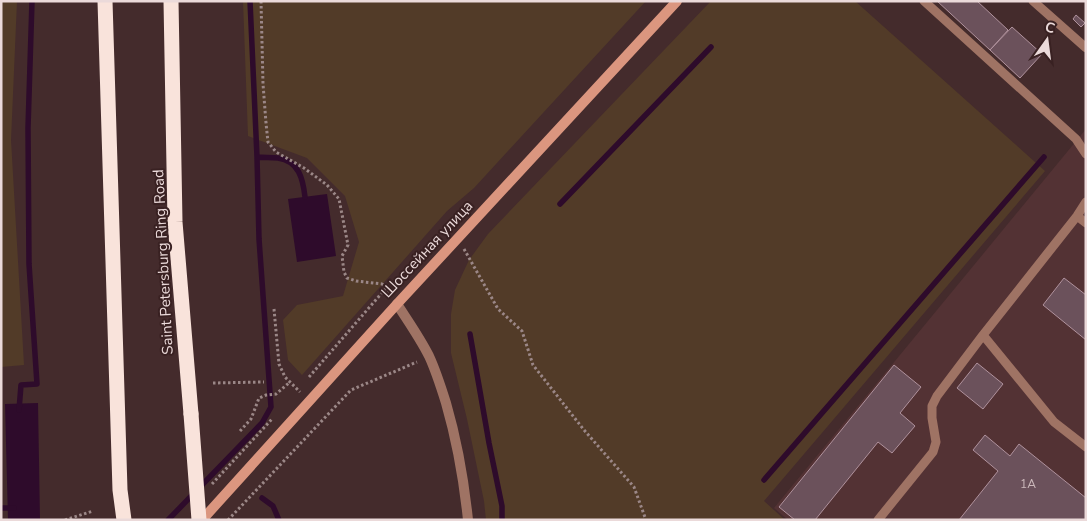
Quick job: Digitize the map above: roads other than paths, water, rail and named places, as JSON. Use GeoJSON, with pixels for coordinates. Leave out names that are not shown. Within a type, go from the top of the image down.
{"type":"FeatureCollection","features":[{"type":"Feature","properties":{"kind":"highway"},"geometry":{"type":"LineString","coordinates":[[105,1],[120,490],[124,520]]}},
{"type":"Feature","properties":{"kind":"highway","name":"Saint Petersburg Ring Road"},"geometry":{"type":"LineString","coordinates":[[171,1],[176,222],[200,520]]}},
{"type":"Feature","properties":{"kind":"main road","name":"Шоссейная улица"},"geometry":{"type":"LineString","coordinates":[[200,520],[396,304],[677,1]]}},
{"type":"Feature","properties":{"kind":"street"},"geometry":{"type":"LineString","coordinates":[[396,304],[429,357],[440,384],[459,460],[468,520]]}},
{"type":"Feature","properties":{"kind":"lane"},"geometry":{"type":"LineString","coordinates":[[924,1],[1076,139],[1086,154]]}},
{"type":"Feature","properties":{"kind":"lane"},"geometry":{"type":"LineString","coordinates":[[1033,1],[1086,48]]}},
{"type":"Feature","properties":{"kind":"lane"},"geometry":{"type":"LineString","coordinates":[[878,520],[933,452],[936,442],[932,406],[937,396],[1086,202]]}},
{"type":"Feature","properties":{"kind":"lane"},"geometry":{"type":"LineString","coordinates":[[1077,216],[1086,223]]}},
{"type":"Feature","properties":{"kind":"lane"},"geometry":{"type":"LineString","coordinates":[[983,335],[1054,422],[1086,447]]}},
{"type":"Feature","properties":{"kind":"waterway"},"geometry":{"type":"LineString","coordinates":[[19,410],[21,385],[37,384],[29,264],[28,128],[32,1]]}},
{"type":"Feature","properties":{"kind":"waterway"},"geometry":{"type":"LineString","coordinates":[[168,520],[262,423],[271,407],[259,239],[250,1]]}},
{"type":"Feature","properties":{"kind":"waterway"},"geometry":{"type":"LineString","coordinates":[[560,204],[711,47]]}},
{"type":"Feature","properties":{"kind":"waterway"},"geometry":{"type":"LineString","coordinates":[[257,157],[278,158],[291,163],[299,172],[305,197]]}},
{"type":"Feature","properties":{"kind":"waterway"},"geometry":{"type":"LineString","coordinates":[[764,480],[1044,157]]}},
{"type":"Feature","properties":{"kind":"waterway"},"geometry":{"type":"LineString","coordinates":[[470,334],[502,506],[502,520]]}},
{"type":"Feature","properties":{"kind":"waterway"},"geometry":{"type":"LineString","coordinates":[[262,498],[273,506],[279,520]]}},
{"type":"Feature","properties":{"kind":"waterway"},"geometry":{"type":"LineString","coordinates":[[1,508],[14,508]]}}]}
